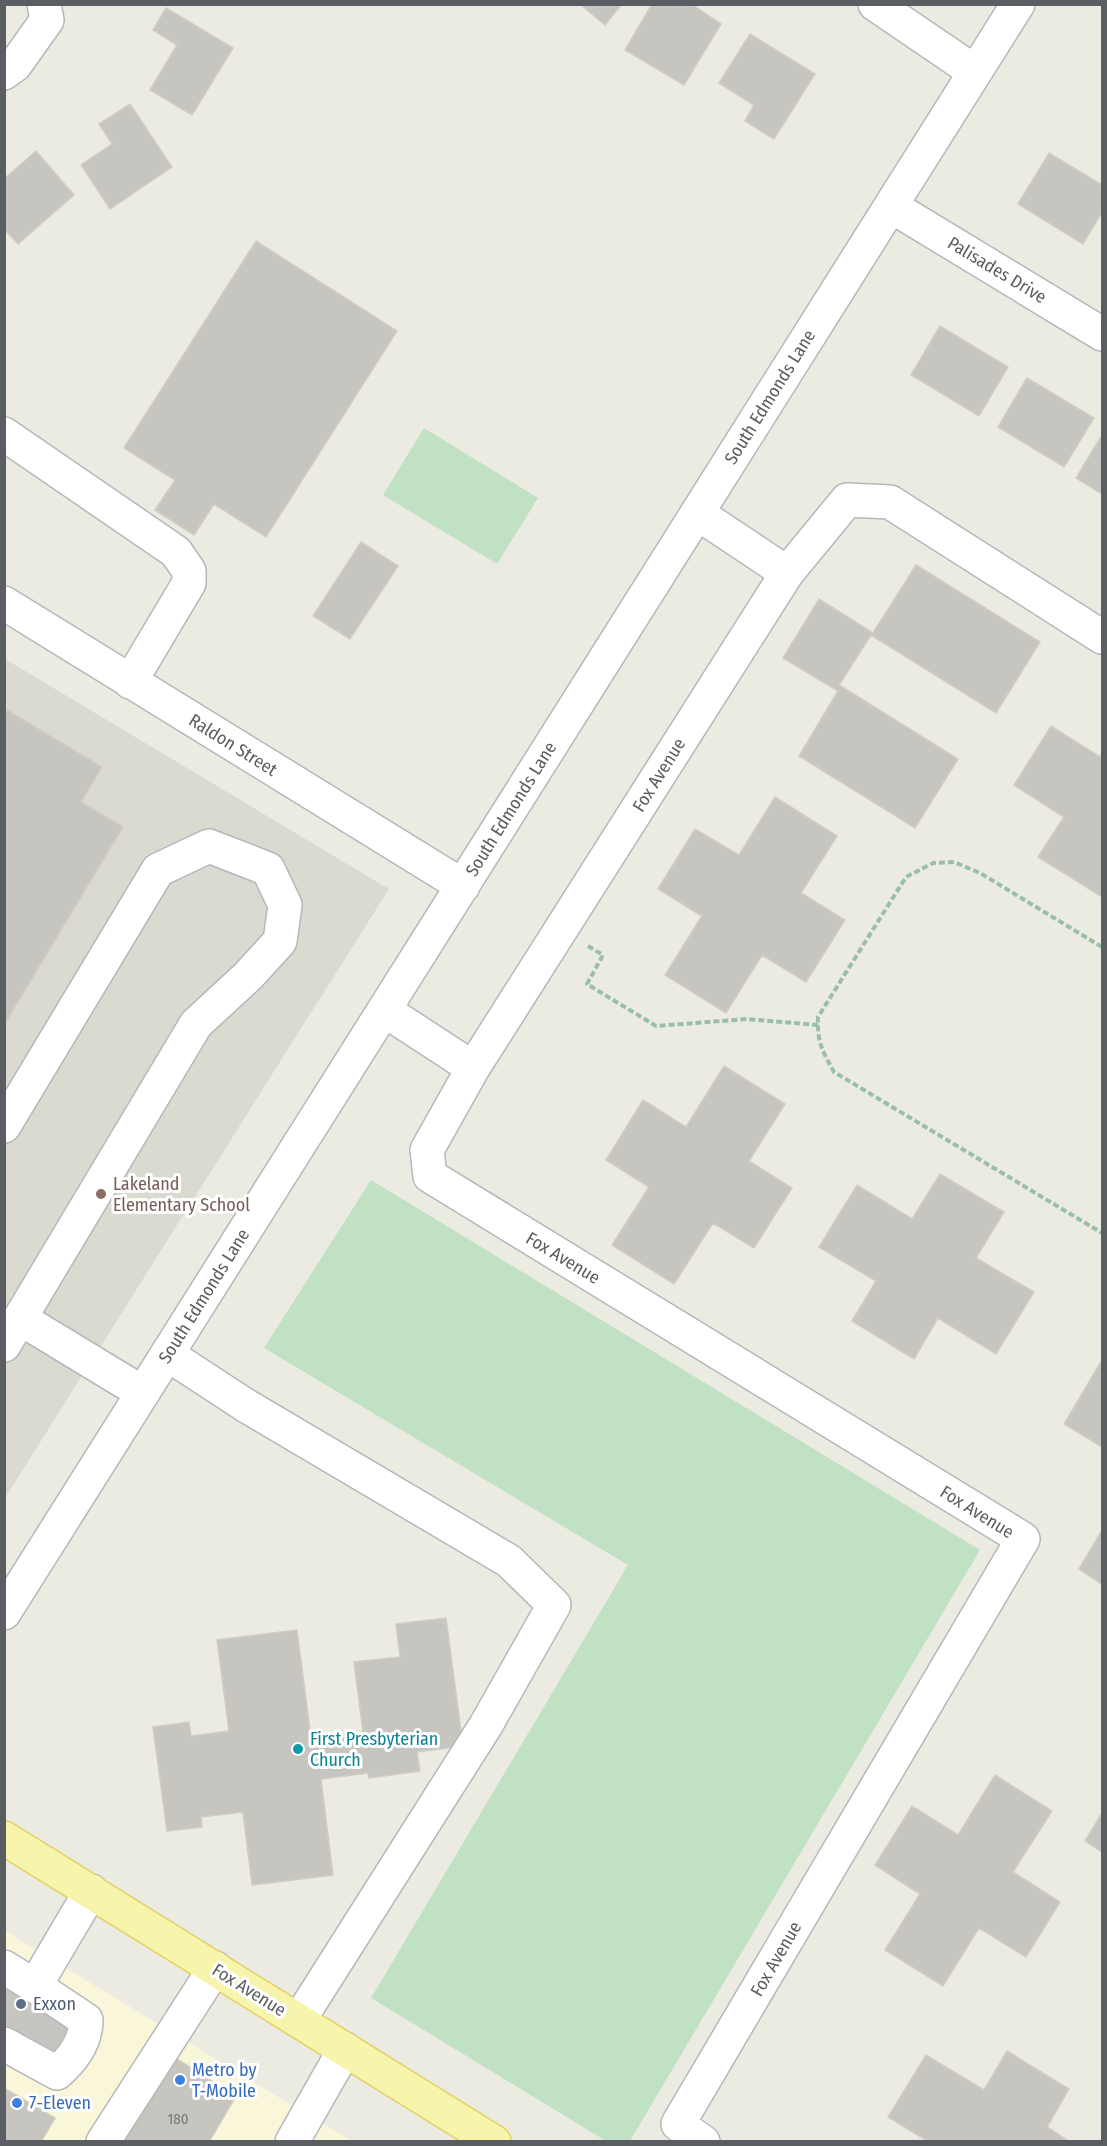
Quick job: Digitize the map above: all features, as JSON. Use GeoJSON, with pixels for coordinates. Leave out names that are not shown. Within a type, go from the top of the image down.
{"type":"FeatureCollection","features":[{"type":"Feature","properties":{"kind":"main road","name":"Fox Avenue"},"geometry":{"type":"LineString","coordinates":[[4,1838],[494,2142]]}},
{"type":"Feature","properties":{"kind":"street"},"geometry":{"type":"LineString","coordinates":[[4,73],[15,65],[47,20],[44,4]]}},
{"type":"Feature","properties":{"kind":"street"},"geometry":{"type":"LineString","coordinates":[[875,4],[975,72]]}},
{"type":"Feature","properties":{"kind":"street","name":"South Edmonds Lane"},"geometry":{"type":"LineString","coordinates":[[4,1613],[1018,4]]}},
{"type":"Feature","properties":{"kind":"street","name":"Palisades Drive"},"geometry":{"type":"LineString","coordinates":[[891,206],[1102,334]]}},
{"type":"Feature","properties":{"kind":"street"},"geometry":{"type":"LineString","coordinates":[[4,434],[177,552],[189,571],[189,583],[130,682]]}},
{"type":"Feature","properties":{"kind":"street","name":"Fox Avenue"},"geometry":{"type":"LineString","coordinates":[[703,2142],[678,2124],[1023,1539],[430,1176],[428,1150],[473,1068],[787,573],[847,500],[890,502],[1102,637]]}},
{"type":"Feature","properties":{"kind":"street"},"geometry":{"type":"LineString","coordinates":[[697,513],[787,573]]}},
{"type":"Feature","properties":{"kind":"street","name":"Raldon Street"},"geometry":{"type":"LineString","coordinates":[[4,603],[462,886]]}},
{"type":"Feature","properties":{"kind":"street"},"geometry":{"type":"LineString","coordinates":[[4,1126],[158,870],[209,846],[268,869],[285,905],[280,941],[248,976],[196,1024],[13,1332],[143,1393]]}},
{"type":"Feature","properties":{"kind":"street"},"geometry":{"type":"LineString","coordinates":[[384,1011],[473,1068]]}},
{"type":"Feature","properties":{"kind":"street"},"geometry":{"type":"LineString","coordinates":[[167,1354],[245,1405],[509,1561],[554,1605],[486,1725],[298,2020]]}},
{"type":"Feature","properties":{"kind":"street"},"geometry":{"type":"LineString","coordinates":[[35,1986],[91,1891]]}},
{"type":"Feature","properties":{"kind":"street"},"geometry":{"type":"LineString","coordinates":[[4,1967],[86,2020],[86,2034],[68,2064],[57,2073],[4,2043]]}},
{"type":"Feature","properties":{"kind":"street"},"geometry":{"type":"LineString","coordinates":[[103,2142],[214,1968]]}},
{"type":"Feature","properties":{"kind":"street"},"geometry":{"type":"LineString","coordinates":[[292,2142],[345,2049]]}},
{"type":"Feature","properties":{"kind":"path"},"geometry":{"type":"LineString","coordinates":[[1102,947],[980,873],[954,862],[933,863],[906,877],[818,1017],[818,1041],[834,1072],[1102,1233]]}},
{"type":"Feature","properties":{"kind":"path"},"geometry":{"type":"LineString","coordinates":[[561,930],[603,955],[587,984],[657,1026],[747,1018],[818,1025]]}},
{"type":"Feature","properties":{"kind":"shaded area","name":"Lakeland Elementary School"},"geometry":{"type":"Polygon","coordinates":[[[5,659],[389,889],[5,1498],[5,659]]]}},
{"type":"Feature","properties":{"kind":"shaded area"},"geometry":{"type":"Polygon","coordinates":[[[5,1931],[351,2141],[5,2141],[5,1931]]]}},
{"type":"Feature","properties":{"kind":"green space"},"geometry":{"type":"Polygon","coordinates":[[[424,428],[538,498],[497,564],[383,495],[424,428]]]}},
{"type":"Feature","properties":{"kind":"green space"},"geometry":{"type":"Polygon","coordinates":[[[371,1180],[980,1550],[630,2141],[606,2141],[371,1998],[628,1565],[264,1348],[371,1180]]]}},
{"type":"Feature","properties":{"kind":"building"},"geometry":{"type":"Polygon","coordinates":[[[580,4],[622,4],[605,25],[580,4]]]}},
{"type":"Feature","properties":{"kind":"building"},"geometry":{"type":"Polygon","coordinates":[[[652,4],[691,4],[721,24],[684,85],[625,50],[652,4]]]}},
{"type":"Feature","properties":{"kind":"building"},"geometry":{"type":"Polygon","coordinates":[[[166,8],[233,48],[192,115],[150,90],[177,45],[153,30],[166,8]]]}},
{"type":"Feature","properties":{"kind":"building"},"geometry":{"type":"Polygon","coordinates":[[[750,34],[815,74],[774,139],[745,121],[754,105],[719,83],[750,34]]]}},
{"type":"Feature","properties":{"kind":"building"},"geometry":{"type":"Polygon","coordinates":[[[130,104],[172,167],[110,209],[81,165],[112,144],[99,124],[130,104]]]}},
{"type":"Feature","properties":{"kind":"building"},"geometry":{"type":"Polygon","coordinates":[[[36,151],[74,195],[18,244],[4,229],[4,179],[36,151]]]}},
{"type":"Feature","properties":{"kind":"building"},"geometry":{"type":"Polygon","coordinates":[[[1049,153],[1102,185],[1102,212],[1083,244],[1018,204],[1049,153]]]}},
{"type":"Feature","properties":{"kind":"building"},"geometry":{"type":"Polygon","coordinates":[[[256,241],[397,331],[266,537],[214,504],[194,535],[155,510],[175,480],[124,448],[256,241]]]}},
{"type":"Feature","properties":{"kind":"building"},"geometry":{"type":"Polygon","coordinates":[[[940,326],[1008,367],[979,416],[911,375],[940,326]]]}},
{"type":"Feature","properties":{"kind":"building"},"geometry":{"type":"Polygon","coordinates":[[[1027,378],[1094,418],[1064,467],[998,427],[1027,378]]]}},
{"type":"Feature","properties":{"kind":"building"},"geometry":{"type":"Polygon","coordinates":[[[1102,435],[1102,494],[1076,478],[1102,435]]]}},
{"type":"Feature","properties":{"kind":"building"},"geometry":{"type":"Polygon","coordinates":[[[361,542],[398,566],[350,639],[313,616],[361,542]]]}},
{"type":"Feature","properties":{"kind":"building"},"geometry":{"type":"Polygon","coordinates":[[[916,565],[1040,642],[996,713],[871,635],[839,685],[958,759],[915,828],[799,756],[838,691],[783,658],[819,599],[873,633],[916,565]]]}},
{"type":"Feature","properties":{"kind":"building"},"geometry":{"type":"Polygon","coordinates":[[[7,710],[102,767],[81,802],[123,827],[4,1025],[4,715],[7,710]]]}},
{"type":"Feature","properties":{"kind":"building"},"geometry":{"type":"Polygon","coordinates":[[[1051,726],[1100,757],[1102,753],[1102,897],[1038,857],[1064,817],[1014,785],[1051,726]]]}},
{"type":"Feature","properties":{"kind":"building"},"geometry":{"type":"Polygon","coordinates":[[[775,797],[837,836],[801,893],[845,920],[806,982],[762,955],[726,1013],[665,975],[702,916],[658,889],[695,829],[739,855],[775,797]]]}},
{"type":"Feature","properties":{"kind":"building"},"geometry":{"type":"Polygon","coordinates":[[[724,1066],[785,1104],[749,1161],[792,1188],[754,1248],[713,1223],[674,1284],[612,1245],[649,1187],[606,1160],[643,1100],[686,1127],[724,1066]]]}},
{"type":"Feature","properties":{"kind":"building"},"geometry":{"type":"Polygon","coordinates":[[[940,1174],[1004,1212],[976,1258],[1034,1292],[996,1354],[938,1318],[914,1359],[852,1321],[876,1281],[819,1247],[857,1185],[912,1219],[940,1174]]]}},
{"type":"Feature","properties":{"kind":"building"},"geometry":{"type":"Polygon","coordinates":[[[1102,1360],[1102,1447],[1064,1424],[1102,1360]]]}},
{"type":"Feature","properties":{"kind":"building"},"geometry":{"type":"Polygon","coordinates":[[[1102,1530],[1102,1584],[1079,1569],[1102,1530]]]}},
{"type":"Feature","properties":{"kind":"building","name":"First Presbyterian Church"},"geometry":{"type":"Polygon","coordinates":[[[446,1618],[463,1746],[417,1752],[420,1771],[369,1778],[368,1773],[321,1779],[333,1875],[252,1885],[243,1812],[201,1817],[202,1827],[167,1831],[153,1727],[189,1722],[191,1736],[229,1731],[217,1640],[297,1630],[311,1738],[363,1732],[354,1662],[400,1657],[396,1624],[446,1618]]]}},
{"type":"Feature","properties":{"kind":"building"},"geometry":{"type":"Polygon","coordinates":[[[995,1775],[1052,1811],[1013,1872],[1060,1902],[1026,1957],[979,1928],[943,1986],[885,1950],[920,1894],[875,1865],[912,1806],[958,1835],[995,1775]]]}},
{"type":"Feature","properties":{"kind":"building"},"geometry":{"type":"Polygon","coordinates":[[[1102,1813],[1102,1852],[1085,1841],[1102,1813]]]}},
{"type":"Feature","properties":{"kind":"building","name":"Exxon"},"geometry":{"type":"Polygon","coordinates":[[[4,1983],[72,2024],[53,2055],[4,2026],[4,1983]]]}},
{"type":"Feature","properties":{"kind":"building"},"geometry":{"type":"Polygon","coordinates":[[[1007,2051],[1069,2089],[1047,2127],[1070,2142],[929,2142],[888,2117],[926,2055],[984,2090],[1007,2051]]]}},
{"type":"Feature","properties":{"kind":"building"},"geometry":{"type":"Polygon","coordinates":[[[172,2056],[236,2096],[209,2142],[119,2142],[172,2056]]]}},
{"type":"Feature","properties":{"kind":"building","name":"7-Eleven"},"geometry":{"type":"Polygon","coordinates":[[[4,2088],[55,2118],[41,2142],[4,2142],[4,2088]]]}},
{"type":"Feature","properties":{"kind":"place","name":"Lakeland Elementary School"},"geometry":{"type":"Point","coordinates":[101,1194]}},
{"type":"Feature","properties":{"kind":"place","name":"First Presbyterian Church"},"geometry":{"type":"Point","coordinates":[298,1749]}},
{"type":"Feature","properties":{"kind":"place","name":"Exxon"},"geometry":{"type":"Point","coordinates":[21,2004]}},
{"type":"Feature","properties":{"kind":"place","name":"Metro by T-Mobile"},"geometry":{"type":"Point","coordinates":[180,2080]}},
{"type":"Feature","properties":{"kind":"place","name":"7-Eleven"},"geometry":{"type":"Point","coordinates":[17,2103]}}]}
